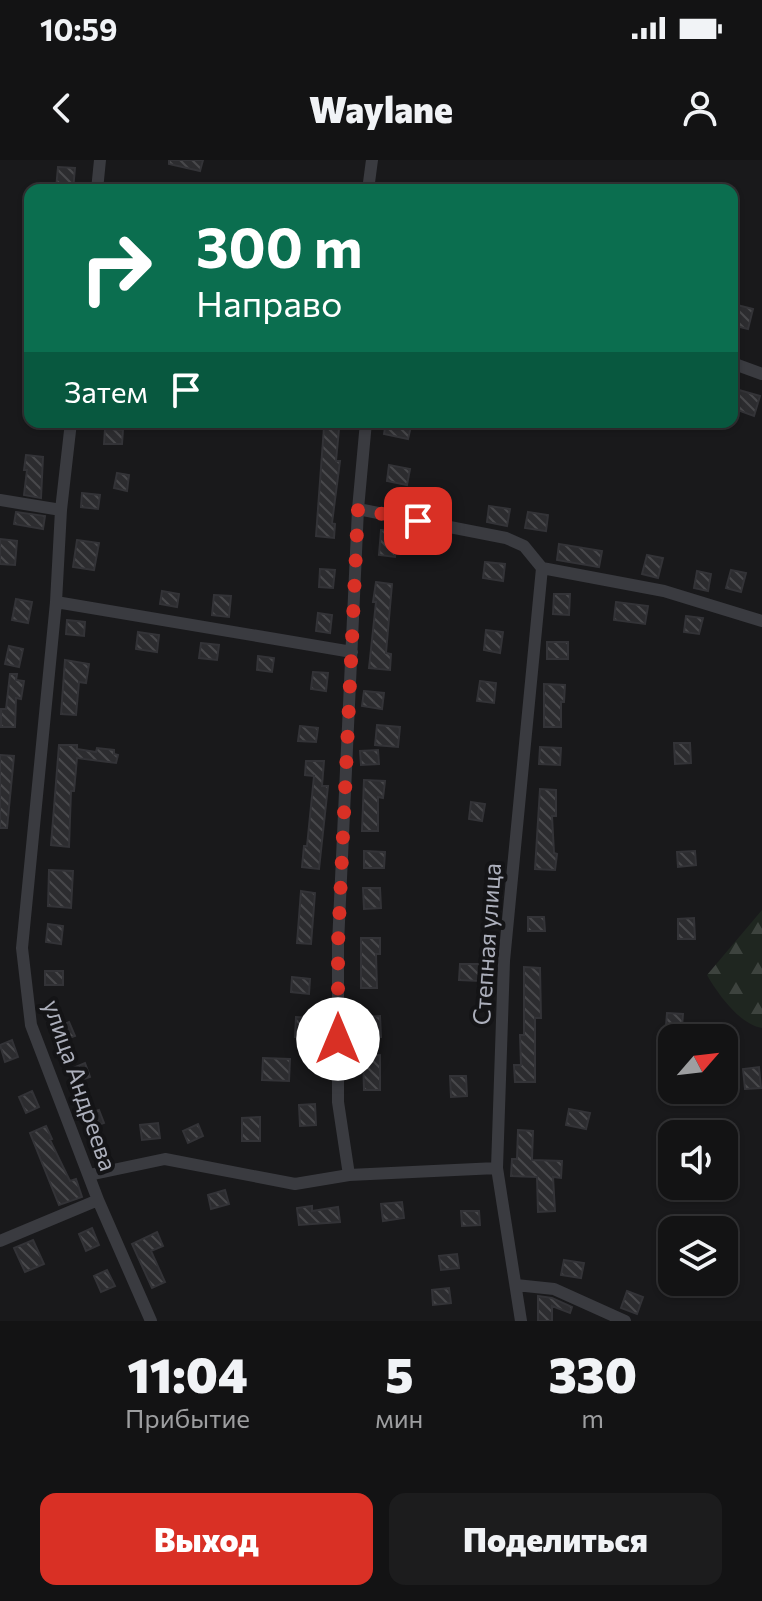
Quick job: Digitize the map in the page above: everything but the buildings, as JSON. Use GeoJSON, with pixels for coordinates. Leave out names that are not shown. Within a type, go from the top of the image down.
{"type":"FeatureCollection","features":[{"type":"Feature","properties":{"kind":"street"},"geometry":{"type":"LineString","coordinates":[[98,184],[100,160]]}},
{"type":"Feature","properties":{"kind":"street"},"geometry":{"type":"LineString","coordinates":[[369,184],[372,160]]}},
{"type":"Feature","properties":{"kind":"street"},"geometry":{"type":"LineString","coordinates":[[738,365],[762,374]]}},
{"type":"Feature","properties":{"kind":"street","name":"улица Андреева"},"geometry":{"type":"LineString","coordinates":[[70,428],[22,948],[31,1025],[98,1200],[151,1321]]}},
{"type":"Feature","properties":{"kind":"street"},"geometry":{"type":"LineString","coordinates":[[349,1175],[338,1102],[338,944],[358,509],[365,428]]}},
{"type":"Feature","properties":{"kind":"street"},"geometry":{"type":"LineString","coordinates":[[0,500],[61,510]]}},
{"type":"Feature","properties":{"kind":"street"},"geometry":{"type":"LineString","coordinates":[[358,509],[506,538],[524,546],[542,568],[664,591],[762,621]]}},
{"type":"Feature","properties":{"kind":"street","name":"Степная улица"},"geometry":{"type":"LineString","coordinates":[[521,1321],[497,1168],[504,961],[542,568]]}},
{"type":"Feature","properties":{"kind":"street"},"geometry":{"type":"LineString","coordinates":[[56,602],[352,652]]}},
{"type":"Feature","properties":{"kind":"street"},"geometry":{"type":"LineString","coordinates":[[89,1175],[165,1159],[295,1184],[349,1175],[497,1168]]}},
{"type":"Feature","properties":{"kind":"street"},"geometry":{"type":"LineString","coordinates":[[0,1241],[98,1200]]}},
{"type":"Feature","properties":{"kind":"street"},"geometry":{"type":"LineString","coordinates":[[516,1285],[554,1289],[625,1321]]}},
{"type":"Feature","properties":{"kind":"green space"},"geometry":{"type":"Polygon","coordinates":[[[762,910],[762,1028],[737,1014],[707,975],[762,910]]]}},
{"type":"Feature","properties":{"kind":"route"},"geometry":{"type":"LineString","coordinates":[[338,1039],[338,944],[358,509],[418,521]]}}]}
